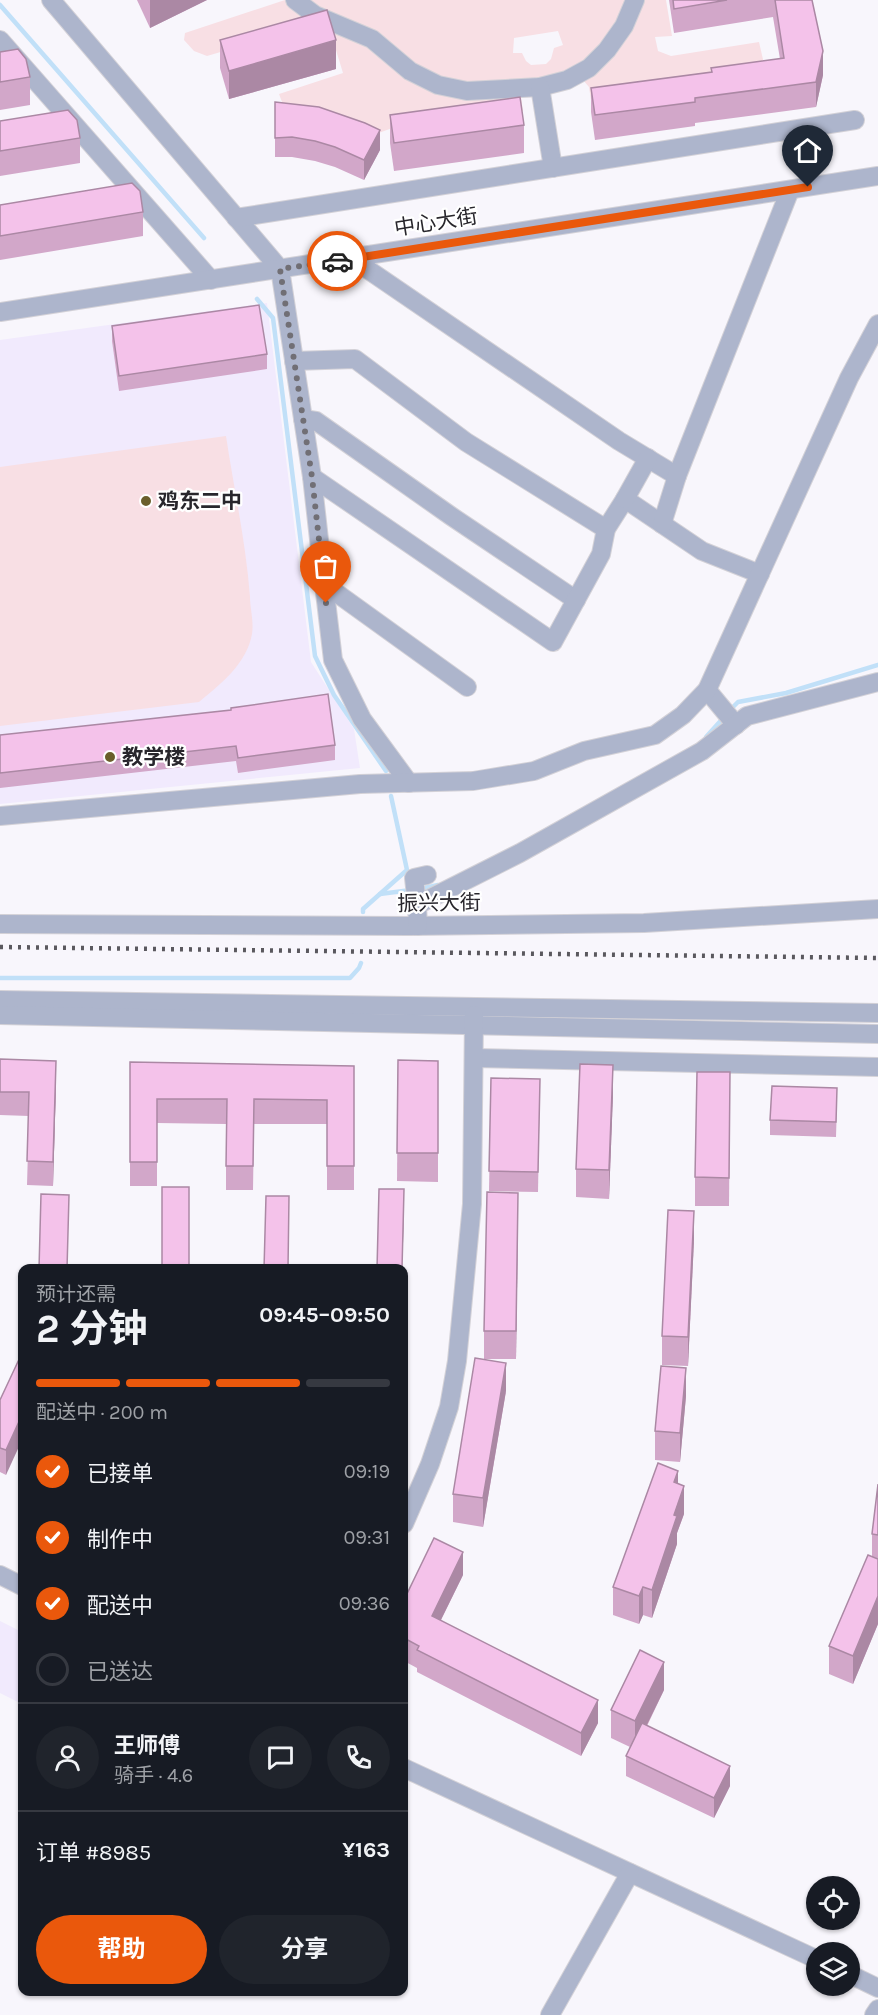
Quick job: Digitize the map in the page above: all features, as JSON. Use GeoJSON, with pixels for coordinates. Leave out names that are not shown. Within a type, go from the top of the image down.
{"type":"FeatureCollection","features":[{"type":"Feature","properties":{"kind":"street"},"geometry":{"type":"LineString","coordinates":[[295,0],[315,15],[372,39],[410,71],[438,85],[467,91],[540,87],[567,80],[589,68],[607,50],[624,26],[635,0]]}},
{"type":"Feature","properties":{"kind":"street"},"geometry":{"type":"LineString","coordinates":[[56,2],[280,269],[312,477],[333,660],[362,719],[409,783]]}},
{"type":"Feature","properties":{"kind":"street"},"geometry":{"type":"LineString","coordinates":[[2,46],[211,280]]}},
{"type":"Feature","properties":{"kind":"street"},"geometry":{"type":"LineString","coordinates":[[540,87],[553,168]]}},
{"type":"Feature","properties":{"kind":"street"},"geometry":{"type":"LineString","coordinates":[[236,218],[855,120]]}},
{"type":"Feature","properties":{"kind":"street","name":"中心大街"},"geometry":{"type":"LineString","coordinates":[[0,312],[878,176]]}},
{"type":"Feature","properties":{"kind":"street"},"geometry":{"type":"LineString","coordinates":[[662,524],[677,476],[790,190]]}},
{"type":"Feature","properties":{"kind":"street"},"geometry":{"type":"LineString","coordinates":[[351,258],[610,435],[677,476]]}},
{"type":"Feature","properties":{"kind":"street"},"geometry":{"type":"LineString","coordinates":[[0,816],[360,784],[473,781],[534,771],[584,751],[655,735],[683,715],[707,690],[849,378],[878,324]]}},
{"type":"Feature","properties":{"kind":"street"},"geometry":{"type":"LineString","coordinates":[[294,361],[355,359],[466,441],[606,529]]}},
{"type":"Feature","properties":{"kind":"street"},"geometry":{"type":"LineString","coordinates":[[303,419],[315,421],[576,600]]}},
{"type":"Feature","properties":{"kind":"street"},"geometry":{"type":"LineString","coordinates":[[312,477],[553,642],[601,554],[606,529],[648,458]]}},
{"type":"Feature","properties":{"kind":"street"},"geometry":{"type":"LineString","coordinates":[[625,499],[702,551],[760,574]]}},
{"type":"Feature","properties":{"kind":"street"},"geometry":{"type":"LineString","coordinates":[[324,584],[467,687]]}},
{"type":"Feature","properties":{"kind":"street"},"geometry":{"type":"LineString","coordinates":[[417,905],[520,853],[702,751],[747,716],[878,682]]}},
{"type":"Feature","properties":{"kind":"street"},"geometry":{"type":"LineString","coordinates":[[707,690],[736,725]]}},
{"type":"Feature","properties":{"kind":"street"},"geometry":{"type":"LineString","coordinates":[[418,926],[414,878],[427,875]]}},
{"type":"Feature","properties":{"kind":"street","name":"振兴大街"},"geometry":{"type":"LineString","coordinates":[[0,924],[418,926],[644,923],[878,909]]}},
{"type":"Feature","properties":{"kind":"street"},"geometry":{"type":"LineString","coordinates":[[0,1000],[878,1013]]}},
{"type":"Feature","properties":{"kind":"street"},"geometry":{"type":"LineString","coordinates":[[408,1515],[430,1464],[446,1417],[457,1362],[472,1204],[474,1007]]}},
{"type":"Feature","properties":{"kind":"street"},"geometry":{"type":"LineString","coordinates":[[0,1015],[878,1034]]}},
{"type":"Feature","properties":{"kind":"street"},"geometry":{"type":"LineString","coordinates":[[474,1058],[878,1068]]}},
{"type":"Feature","properties":{"kind":"street"},"geometry":{"type":"LineString","coordinates":[[0,1575],[18,1584]]}},
{"type":"Feature","properties":{"kind":"street"},"geometry":{"type":"LineString","coordinates":[[408,1770],[806,1954]]}},
{"type":"Feature","properties":{"kind":"street"},"geometry":{"type":"LineString","coordinates":[[550,2015],[630,1873]]}},
{"type":"Feature","properties":{"kind":"street"},"geometry":{"type":"LineString","coordinates":[[860,1979],[878,1988]]}},
{"type":"Feature","properties":{"kind":"street"},"geometry":{"type":"LineString","coordinates":[[874,2015],[878,2009]]}},
{"type":"Feature","properties":{"kind":"shaded area"},"geometry":{"type":"Polygon","coordinates":[[[285,0],[666,0],[672,36],[655,37],[658,51],[671,56],[759,42],[765,68],[591,100],[589,87],[583,80],[519,83],[523,111],[395,127],[376,134],[288,118],[279,94],[343,73],[332,37],[305,27],[207,56],[194,51],[184,40],[185,33],[285,0]],[[558,31],[514,38],[513,53],[522,53],[531,65],[546,64],[551,59],[554,48],[563,45],[558,31]]]}},
{"type":"Feature","properties":{"kind":"shaded area","name":"鸡东二中"},"geometry":{"type":"Polygon","coordinates":[[[267,303],[311,662],[354,729],[360,768],[0,804],[0,340],[267,303]]]}},
{"type":"Feature","properties":{"kind":"shaded area"},"geometry":{"type":"Polygon","coordinates":[[[226,436],[246,557],[253,625],[249,645],[239,664],[199,702],[0,726],[0,467],[226,436]]]}},
{"type":"Feature","properties":{"kind":"shaded area"},"geometry":{"type":"Polygon","coordinates":[[[0,1621],[18,1630],[18,1702],[0,1693],[0,1621]]]}},
{"type":"Feature","properties":{"kind":"building"},"geometry":{"type":"Polygon","coordinates":[[[673,0],[727,0],[674,9],[673,0]]]}},
{"type":"Feature","properties":{"kind":"building"},"geometry":{"type":"Polygon","coordinates":[[[775,0],[812,0],[823,51],[816,82],[695,98],[695,102],[595,115],[591,88],[712,72],[711,68],[784,58],[775,0]]]}},
{"type":"Feature","properties":{"kind":"building"},"geometry":{"type":"Polygon","coordinates":[[[327,10],[336,40],[229,71],[220,40],[327,10]]]}},
{"type":"Feature","properties":{"kind":"building"},"geometry":{"type":"Polygon","coordinates":[[[18,49],[26,59],[30,77],[0,82],[0,52],[18,49]]]}},
{"type":"Feature","properties":{"kind":"building"},"geometry":{"type":"Polygon","coordinates":[[[520,97],[524,125],[394,143],[390,115],[520,97]]]}},
{"type":"Feature","properties":{"kind":"building"},"geometry":{"type":"Polygon","coordinates":[[[275,102],[319,107],[380,130],[364,160],[315,141],[292,137],[275,138],[275,102]]]}},
{"type":"Feature","properties":{"kind":"building"},"geometry":{"type":"Polygon","coordinates":[[[68,110],[77,120],[80,138],[0,151],[0,121],[68,110]]]}},
{"type":"Feature","properties":{"kind":"building"},"geometry":{"type":"Polygon","coordinates":[[[132,183],[140,191],[143,212],[0,236],[0,205],[132,183]]]}},
{"type":"Feature","properties":{"kind":"building"},"geometry":{"type":"Polygon","coordinates":[[[259,305],[267,354],[119,376],[112,326],[259,305]]]}},
{"type":"Feature","properties":{"kind":"building"},"geometry":{"type":"Polygon","coordinates":[[[328,694],[335,745],[238,758],[236,746],[0,773],[0,735],[231,710],[231,708],[328,694]]]}},
{"type":"Feature","properties":{"kind":"building"},"geometry":{"type":"Polygon","coordinates":[[[0,1059],[56,1061],[53,1162],[27,1161],[29,1092],[0,1092],[0,1059]]]}},
{"type":"Feature","properties":{"kind":"building"},"geometry":{"type":"Polygon","coordinates":[[[398,1060],[438,1061],[438,1153],[397,1153],[398,1060]]]}},
{"type":"Feature","properties":{"kind":"building"},"geometry":{"type":"Polygon","coordinates":[[[130,1062],[354,1066],[354,1166],[327,1166],[327,1100],[254,1099],[253,1166],[226,1166],[227,1099],[157,1099],[157,1162],[130,1162],[130,1062]]]}},
{"type":"Feature","properties":{"kind":"building"},"geometry":{"type":"Polygon","coordinates":[[[580,1064],[613,1065],[609,1170],[576,1169],[580,1064]]]}},
{"type":"Feature","properties":{"kind":"building"},"geometry":{"type":"Polygon","coordinates":[[[697,1072],[730,1072],[729,1178],[695,1177],[697,1072]]]}},
{"type":"Feature","properties":{"kind":"building"},"geometry":{"type":"Polygon","coordinates":[[[491,1078],[540,1079],[538,1172],[489,1171],[491,1078]]]}},
{"type":"Feature","properties":{"kind":"building"},"geometry":{"type":"Polygon","coordinates":[[[772,1086],[837,1088],[836,1122],[770,1120],[772,1086]]]}},
{"type":"Feature","properties":{"kind":"building"},"geometry":{"type":"Polygon","coordinates":[[[162,1187],[189,1187],[189,1264],[162,1264],[162,1187]]]}},
{"type":"Feature","properties":{"kind":"building"},"geometry":{"type":"Polygon","coordinates":[[[379,1189],[404,1189],[402,1264],[377,1264],[379,1189]]]}},
{"type":"Feature","properties":{"kind":"building"},"geometry":{"type":"Polygon","coordinates":[[[487,1192],[518,1193],[516,1331],[484,1331],[487,1192]]]}},
{"type":"Feature","properties":{"kind":"building"},"geometry":{"type":"Polygon","coordinates":[[[41,1194],[69,1195],[67,1264],[39,1264],[41,1194]]]}},
{"type":"Feature","properties":{"kind":"building"},"geometry":{"type":"Polygon","coordinates":[[[266,1196],[289,1196],[288,1264],[264,1264],[266,1196]]]}},
{"type":"Feature","properties":{"kind":"building"},"geometry":{"type":"Polygon","coordinates":[[[668,1210],[694,1211],[688,1337],[662,1336],[668,1210]]]}},
{"type":"Feature","properties":{"kind":"building"},"geometry":{"type":"Polygon","coordinates":[[[475,1358],[506,1363],[483,1498],[453,1494],[475,1358]]]}},
{"type":"Feature","properties":{"kind":"building"},"geometry":{"type":"Polygon","coordinates":[[[18,1362],[18,1424],[6,1450],[0,1448],[0,1400],[18,1362]]]}},
{"type":"Feature","properties":{"kind":"building"},"geometry":{"type":"Polygon","coordinates":[[[661,1366],[686,1368],[680,1433],[655,1431],[661,1366]]]}},
{"type":"Feature","properties":{"kind":"building"},"geometry":{"type":"Polygon","coordinates":[[[658,1463],[678,1471],[674,1482],[684,1486],[674,1515],[677,1516],[652,1590],[643,1587],[639,1596],[613,1587],[658,1463]]]}},
{"type":"Feature","properties":{"kind":"building"},"geometry":{"type":"Polygon","coordinates":[[[878,1484],[878,1535],[872,1534],[878,1484]]]}},
{"type":"Feature","properties":{"kind":"building"},"geometry":{"type":"Polygon","coordinates":[[[434,1538],[463,1552],[432,1616],[598,1700],[581,1733],[417,1650],[419,1646],[408,1640],[408,1592],[434,1538]]]}},
{"type":"Feature","properties":{"kind":"building"},"geometry":{"type":"Polygon","coordinates":[[[868,1555],[878,1559],[878,1596],[853,1656],[829,1646],[868,1555]]]}},
{"type":"Feature","properties":{"kind":"building"},"geometry":{"type":"Polygon","coordinates":[[[640,1650],[664,1662],[635,1721],[611,1710],[640,1650]]]}},
{"type":"Feature","properties":{"kind":"building"},"geometry":{"type":"Polygon","coordinates":[[[642,1723],[730,1766],[714,1798],[626,1756],[642,1723]]]}},
{"type":"Feature","properties":{"kind":"waterway"},"geometry":{"type":"LineString","coordinates":[[0,5],[204,238]]}},
{"type":"Feature","properties":{"kind":"waterway"},"geometry":{"type":"LineString","coordinates":[[257,299],[273,318],[315,656],[334,695],[386,771]]}},
{"type":"Feature","properties":{"kind":"waterway"},"geometry":{"type":"LineString","coordinates":[[730,710],[738,702],[786,693],[878,665]]}},
{"type":"Feature","properties":{"kind":"waterway"},"geometry":{"type":"LineString","coordinates":[[706,737],[725,716]]}},
{"type":"Feature","properties":{"kind":"waterway"},"geometry":{"type":"LineString","coordinates":[[363,912],[363,909],[407,870],[391,796]]}},
{"type":"Feature","properties":{"kind":"waterway"},"geometry":{"type":"LineString","coordinates":[[420,889],[438,885]]}},
{"type":"Feature","properties":{"kind":"waterway"},"geometry":{"type":"LineString","coordinates":[[380,894],[411,890]]}},
{"type":"Feature","properties":{"kind":"waterway"},"geometry":{"type":"LineString","coordinates":[[0,978],[350,978],[361,963]]}},
{"type":"Feature","properties":{"kind":"railway"},"geometry":{"type":"LineString","coordinates":[[0,947],[878,958]]}},
{"type":"Feature","properties":{"kind":"way so far"},"geometry":{"type":"LineString","coordinates":[[326,603],[312,477],[280,269],[337,261]]}},
{"type":"Feature","properties":{"kind":"place","name":"鸡东二中"},"geometry":{"type":"Point","coordinates":[146,501]}},
{"type":"Feature","properties":{"kind":"place","name":"教学楼"},"geometry":{"type":"Point","coordinates":[110,757]}},
{"type":"Feature","properties":{"kind":"route"},"geometry":{"type":"LineString","coordinates":[[337,261],[808,187]]}}]}
